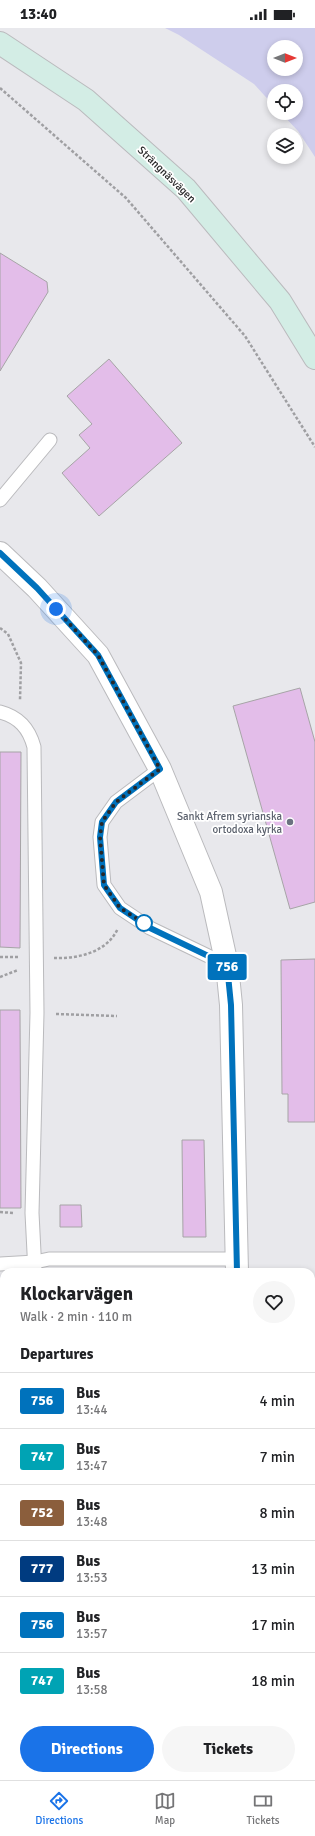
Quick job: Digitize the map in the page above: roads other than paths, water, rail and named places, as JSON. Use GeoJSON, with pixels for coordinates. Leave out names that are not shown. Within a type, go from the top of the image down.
{"type":"FeatureCollection","features":[{"type":"Feature","properties":{"kind":"main road","name":"Strängnäsvägen"},"geometry":{"type":"LineString","coordinates":[[0,43],[86,100],[186,189],[280,301],[315,358]]}},
{"type":"Feature","properties":{"kind":"street"},"geometry":{"type":"LineString","coordinates":[[0,553],[37,588],[98,655],[160,769],[211,892],[227,965],[231,1005],[237,1265]]}},
{"type":"Feature","properties":{"kind":"lane"},"geometry":{"type":"LineString","coordinates":[[0,500],[50,440]]}},
{"type":"Feature","properties":{"kind":"lane"},"geometry":{"type":"LineString","coordinates":[[0,712],[20,720],[28,730],[34,747],[37,1013],[32,1201],[35,1267]]}},
{"type":"Feature","properties":{"kind":"lane"},"geometry":{"type":"LineString","coordinates":[[160,769],[116,802],[102,822],[100,837],[104,885],[120,908],[150,928],[227,965]]}},
{"type":"Feature","properties":{"kind":"lane"},"geometry":{"type":"LineString","coordinates":[[0,1264],[35,1267],[49,1259],[237,1265]]}},
{"type":"Feature","properties":{"kind":"place","name":"Sankt Afrem syrianska ortodoxa kyrka"},"geometry":{"type":"Point","coordinates":[290,822]}}]}
